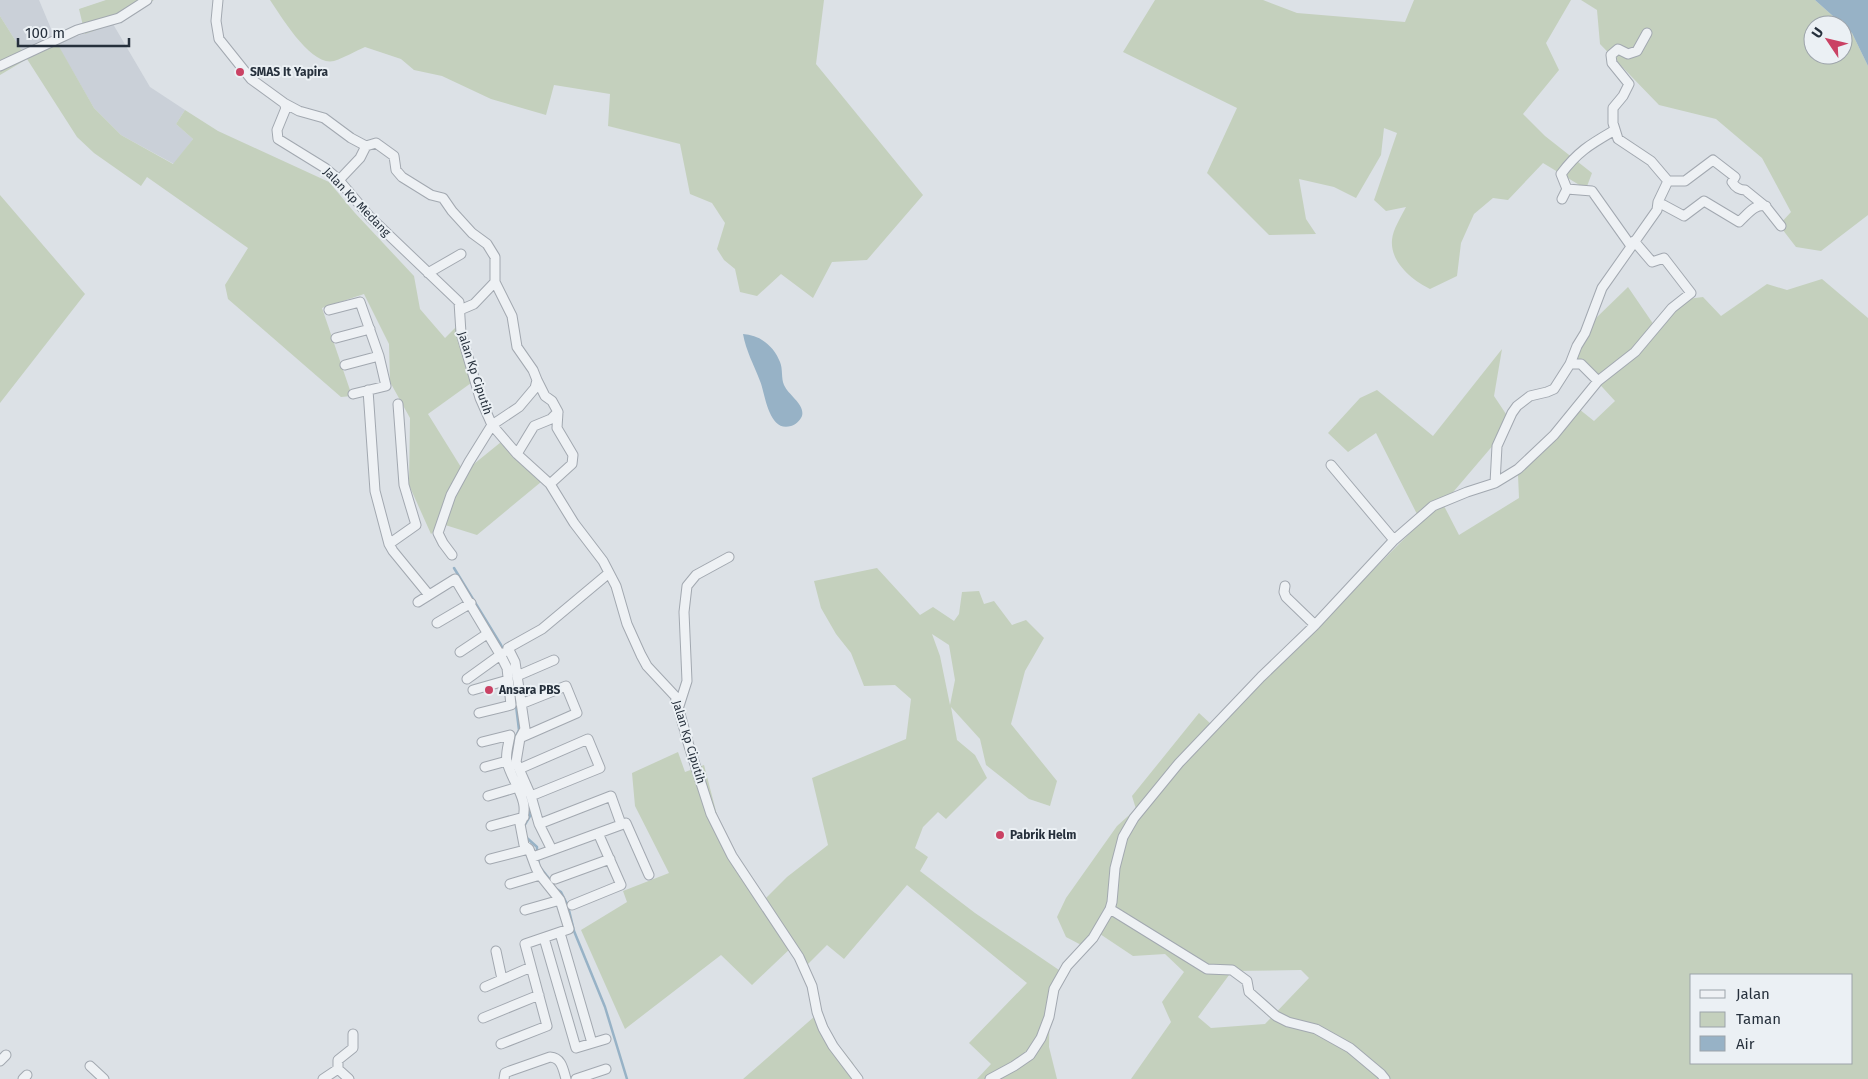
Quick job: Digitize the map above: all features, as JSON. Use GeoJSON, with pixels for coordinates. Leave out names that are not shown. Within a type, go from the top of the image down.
{"type":"FeatureCollection","features":[{"type":"Feature","properties":{"kind":"street"},"geometry":{"type":"LineString","coordinates":[[0,66],[77,30],[119,18],[147,0]]}},
{"type":"Feature","properties":{"kind":"street"},"geometry":{"type":"LineString","coordinates":[[218,0],[216,21],[219,39],[251,79],[284,103],[299,111],[324,118],[351,138],[366,146],[376,143],[394,156],[396,170],[402,177],[431,196],[443,198],[472,233],[487,244],[494,257],[495,282],[512,316],[517,347],[533,370],[545,396],[552,401],[558,412],[557,428],[573,455],[572,464],[550,484]]}},
{"type":"Feature","properties":{"kind":"street"},"geometry":{"type":"LineString","coordinates":[[1647,34],[1637,52],[1628,54],[1618,49],[1611,55],[1612,63],[1629,84],[1623,96],[1613,108],[1613,124],[1618,139],[1651,162],[1668,181],[1686,181],[1714,160],[1735,177],[1732,182],[1734,185],[1766,206],[1781,226]]}},
{"type":"Feature","properties":{"kind":"street","name":"Jalan Kp Medang"},"geometry":{"type":"LineString","coordinates":[[284,103],[286,112],[277,130],[278,138],[325,168],[338,179],[370,217],[456,298],[460,310]]}},
{"type":"Feature","properties":{"kind":"street"},"geometry":{"type":"LineString","coordinates":[[1567,190],[1560,174],[1573,157],[1615,130]]}},
{"type":"Feature","properties":{"kind":"street"},"geometry":{"type":"LineString","coordinates":[[338,179],[360,158],[366,146]]}},
{"type":"Feature","properties":{"kind":"street"},"geometry":{"type":"LineString","coordinates":[[1495,483],[1497,446],[1512,413],[1530,396],[1554,389],[1570,364],[1577,346],[1585,333],[1602,288],[1657,210],[1658,202],[1668,181]]}},
{"type":"Feature","properties":{"kind":"street"},"geometry":{"type":"LineString","coordinates":[[1562,199],[1567,190]]}},
{"type":"Feature","properties":{"kind":"street"},"geometry":{"type":"LineString","coordinates":[[990,1079],[1030,1056],[1041,1038],[1049,1017],[1054,989],[1067,966],[1093,938],[1110,909],[1114,868],[1123,837],[1134,818],[1179,763],[1315,625],[1394,540],[1433,506],[1495,483],[1518,470],[1554,435],[1598,381],[1635,352],[1672,308],[1691,293],[1664,258],[1652,262],[1633,244],[1592,191],[1567,190]]}},
{"type":"Feature","properties":{"kind":"street"},"geometry":{"type":"LineString","coordinates":[[1658,202],[1684,216],[1704,201],[1739,222],[1756,206],[1766,206]]}},
{"type":"Feature","properties":{"kind":"street"},"geometry":{"type":"LineString","coordinates":[[428,273],[461,254]]}},
{"type":"Feature","properties":{"kind":"street"},"geometry":{"type":"LineString","coordinates":[[460,310],[474,304],[495,282]]}},
{"type":"Feature","properties":{"kind":"street"},"geometry":{"type":"LineString","coordinates":[[329,310],[360,302],[379,356],[386,386],[354,394]]}},
{"type":"Feature","properties":{"kind":"street","name":"Jalan Kp Ciputih"},"geometry":{"type":"LineString","coordinates":[[460,310],[459,324],[461,333],[480,398],[492,425],[517,454],[550,484],[574,523],[603,561],[616,586],[628,624],[647,666],[676,696],[689,746],[711,814],[732,856],[799,957],[812,986],[817,1012],[823,1028],[833,1046],[858,1079]]}},
{"type":"Feature","properties":{"kind":"street"},"geometry":{"type":"LineString","coordinates":[[336,338],[370,329]]}},
{"type":"Feature","properties":{"kind":"street"},"geometry":{"type":"LineString","coordinates":[[345,365],[379,356]]}},
{"type":"Feature","properties":{"kind":"street"},"geometry":{"type":"LineString","coordinates":[[1570,364],[1581,364],[1598,381]]}},
{"type":"Feature","properties":{"kind":"street"},"geometry":{"type":"LineString","coordinates":[[452,555],[438,533],[452,495],[469,462],[492,425],[519,407],[535,388],[537,380]]}},
{"type":"Feature","properties":{"kind":"street"},"geometry":{"type":"LineString","coordinates":[[368,390],[375,491],[389,544],[393,552],[430,595]]}},
{"type":"Feature","properties":{"kind":"street"},"geometry":{"type":"LineString","coordinates":[[389,544],[416,525],[404,485],[398,404]]}},
{"type":"Feature","properties":{"kind":"street"},"geometry":{"type":"LineString","coordinates":[[517,454],[534,426],[551,419],[558,412]]}},
{"type":"Feature","properties":{"kind":"street"},"geometry":{"type":"LineString","coordinates":[[1331,465],[1394,540]]}},
{"type":"Feature","properties":{"kind":"street"},"geometry":{"type":"LineString","coordinates":[[679,706],[687,680],[684,612],[687,586],[696,575],[729,557]]}},
{"type":"Feature","properties":{"kind":"street"},"geometry":{"type":"LineString","coordinates":[[467,679],[501,656],[508,648],[542,629],[609,573]]}},
{"type":"Feature","properties":{"kind":"street"},"geometry":{"type":"LineString","coordinates":[[418,602],[455,579],[501,656],[507,668],[508,680],[525,729],[520,738],[516,762],[552,850]]}},
{"type":"Feature","properties":{"kind":"street"},"geometry":{"type":"LineString","coordinates":[[1285,586],[1284,592],[1286,596],[1315,625]]}},
{"type":"Feature","properties":{"kind":"street"},"geometry":{"type":"LineString","coordinates":[[437,622],[471,603]]}},
{"type":"Feature","properties":{"kind":"street"},"geometry":{"type":"LineString","coordinates":[[460,652],[487,634]]}},
{"type":"Feature","properties":{"kind":"street"},"geometry":{"type":"LineString","coordinates":[[508,648],[515,662],[517,676],[516,705]]}},
{"type":"Feature","properties":{"kind":"street"},"geometry":{"type":"LineString","coordinates":[[517,676],[554,660]]}},
{"type":"Feature","properties":{"kind":"street"},"geometry":{"type":"LineString","coordinates":[[473,690],[508,680]]}},
{"type":"Feature","properties":{"kind":"street"},"geometry":{"type":"LineString","coordinates":[[479,713],[516,705],[566,686],[577,713],[520,738]]}},
{"type":"Feature","properties":{"kind":"street"},"geometry":{"type":"LineString","coordinates":[[482,742],[510,735],[506,761],[525,809],[524,817],[520,824],[524,845],[534,853],[536,868],[560,900],[568,929],[525,944],[547,1026],[502,1044]]}},
{"type":"Feature","properties":{"kind":"street"},"geometry":{"type":"LineString","coordinates":[[519,769],[588,739],[600,768],[531,796]]}},
{"type":"Feature","properties":{"kind":"street"},"geometry":{"type":"LineString","coordinates":[[484,767],[506,761]]}},
{"type":"Feature","properties":{"kind":"street"},"geometry":{"type":"LineString","coordinates":[[488,796],[518,788]]}},
{"type":"Feature","properties":{"kind":"street"},"geometry":{"type":"LineString","coordinates":[[540,824],[610,796],[621,824]]}},
{"type":"Feature","properties":{"kind":"street"},"geometry":{"type":"LineString","coordinates":[[490,826],[524,817]]}},
{"type":"Feature","properties":{"kind":"street"},"geometry":{"type":"LineString","coordinates":[[490,859],[552,850],[626,823],[649,875]]}},
{"type":"Feature","properties":{"kind":"street"},"geometry":{"type":"LineString","coordinates":[[572,905],[621,885],[598,832]]}},
{"type":"Feature","properties":{"kind":"street"},"geometry":{"type":"LineString","coordinates":[[555,879],[610,859]]}},
{"type":"Feature","properties":{"kind":"street"},"geometry":{"type":"LineString","coordinates":[[510,884],[540,875]]}},
{"type":"Feature","properties":{"kind":"street"},"geometry":{"type":"LineString","coordinates":[[525,910],[560,900]]}},
{"type":"Feature","properties":{"kind":"street"},"geometry":{"type":"LineString","coordinates":[[1110,909],[1207,970],[1232,970],[1247,981],[1249,992],[1276,1016],[1288,1022],[1316,1030],[1350,1048],[1385,1079]]}},
{"type":"Feature","properties":{"kind":"street"},"geometry":{"type":"LineString","coordinates":[[560,933],[592,1044]]}},
{"type":"Feature","properties":{"kind":"street"},"geometry":{"type":"LineString","coordinates":[[544,938],[576,1048],[606,1040]]}},
{"type":"Feature","properties":{"kind":"street"},"geometry":{"type":"LineString","coordinates":[[496,951],[502,980]]}},
{"type":"Feature","properties":{"kind":"street"},"geometry":{"type":"LineString","coordinates":[[485,987],[531,967]]}},
{"type":"Feature","properties":{"kind":"street"},"geometry":{"type":"LineString","coordinates":[[483,1018],[539,995]]}},
{"type":"Feature","properties":{"kind":"street"},"geometry":{"type":"LineString","coordinates":[[349,1079],[338,1069],[338,1060],[353,1048],[353,1034]]}},
{"type":"Feature","properties":{"kind":"street"},"geometry":{"type":"LineString","coordinates":[[504,1079],[505,1074],[510,1071],[550,1057],[556,1057],[559,1060],[566,1079]]}},
{"type":"Feature","properties":{"kind":"street"},"geometry":{"type":"LineString","coordinates":[[90,1066],[104,1079]]}},
{"type":"Feature","properties":{"kind":"street"},"geometry":{"type":"LineString","coordinates":[[323,1079],[338,1069]]}},
{"type":"Feature","properties":{"kind":"street"},"geometry":{"type":"LineString","coordinates":[[576,1079],[606,1069]]}},
{"type":"Feature","properties":{"kind":"shaded area"},"geometry":{"type":"Polygon","coordinates":[[[0,0],[39,0],[57,43],[113,24],[150,87],[185,110],[176,124],[193,139],[174,164],[121,135],[94,108],[57,44],[27,59],[0,16],[0,0]]]}},
{"type":"Feature","properties":{"kind":"green space"},"geometry":{"type":"Polygon","coordinates":[[[106,0],[154,0],[113,24],[85,34],[79,9],[106,0]]]}},
{"type":"Feature","properties":{"kind":"green space"},"geometry":{"type":"Polygon","coordinates":[[[270,0],[824,0],[816,64],[923,195],[867,260],[832,262],[813,298],[781,274],[757,296],[740,292],[735,269],[724,260],[717,249],[725,223],[712,203],[690,194],[680,144],[608,126],[610,94],[554,85],[546,115],[491,99],[442,76],[414,70],[401,59],[365,47],[338,60],[325,61],[307,49],[289,28],[270,0]]]}},
{"type":"Feature","properties":{"kind":"green space"},"geometry":{"type":"Polygon","coordinates":[[[1155,0],[1263,0],[1297,13],[1405,22],[1414,0],[1571,0],[1546,43],[1559,70],[1523,114],[1545,136],[1592,173],[1586,189],[1543,163],[1508,200],[1493,198],[1474,214],[1461,243],[1457,276],[1430,289],[1416,281],[1398,263],[1392,248],[1394,232],[1406,207],[1386,211],[1374,200],[1397,133],[1384,128],[1381,155],[1356,198],[1334,187],[1299,179],[1306,219],[1316,234],[1269,235],[1207,173],[1237,108],[1123,52],[1155,0]]]}},
{"type":"Feature","properties":{"kind":"green space"},"geometry":{"type":"Polygon","coordinates":[[[1581,0],[1815,0],[1832,15],[1803,15],[1803,65],[1853,65],[1853,35],[1868,66],[1868,215],[1821,251],[1796,247],[1779,225],[1791,212],[1762,158],[1716,119],[1659,105],[1600,44],[1597,10],[1581,0]]]}},
{"type":"Feature","properties":{"kind":"green space"},"geometry":{"type":"Polygon","coordinates":[[[0,16],[27,59],[0,75],[0,16]]]}},
{"type":"Feature","properties":{"kind":"green space"},"geometry":{"type":"Polygon","coordinates":[[[57,43],[94,108],[121,135],[173,164],[193,139],[176,124],[185,110],[218,131],[329,182],[355,213],[414,276],[420,309],[445,338],[460,323],[478,378],[428,414],[464,472],[506,438],[541,482],[477,535],[442,524],[431,534],[409,485],[410,418],[390,382],[389,344],[364,294],[322,308],[352,396],[341,397],[228,299],[225,285],[248,248],[147,177],[141,186],[94,153],[77,137],[27,59],[57,43]]]}},
{"type":"Feature","properties":{"kind":"green space"},"geometry":{"type":"Polygon","coordinates":[[[0,195],[85,294],[0,403],[0,195]]]}},
{"type":"Feature","properties":{"kind":"green space"},"geometry":{"type":"Polygon","coordinates":[[[1822,279],[1868,318],[1868,1079],[1131,1079],[1171,1022],[1162,1002],[1184,972],[1165,954],[1133,956],[1097,932],[1085,947],[1066,937],[1057,917],[1066,898],[1117,826],[1136,809],[1132,796],[1199,713],[1212,725],[1260,683],[1421,522],[1376,433],[1348,452],[1328,433],[1360,398],[1377,390],[1433,436],[1502,349],[1494,396],[1512,423],[1443,504],[1459,535],[1519,498],[1518,475],[1579,409],[1594,421],[1615,401],[1571,353],[1595,319],[1628,287],[1656,328],[1687,299],[1703,297],[1721,316],[1767,284],[1787,290],[1822,279]],[[1301,970],[1232,971],[1198,1017],[1211,1028],[1265,1024],[1309,978],[1301,970]]]}},
{"type":"Feature","properties":{"kind":"green space"},"geometry":{"type":"Polygon","coordinates":[[[877,568],[920,615],[933,607],[954,621],[959,614],[962,592],[979,591],[984,604],[994,601],[1012,625],[1026,620],[1044,638],[1025,671],[1011,724],[1057,781],[1050,806],[1029,799],[986,765],[980,739],[951,707],[957,740],[975,755],[987,778],[946,819],[938,812],[923,827],[915,848],[928,857],[920,871],[975,913],[1059,970],[1050,995],[1049,1047],[1057,1079],[977,1079],[991,1064],[969,1043],[1027,983],[907,885],[844,959],[827,945],[807,965],[794,945],[752,985],[721,955],[625,1029],[581,930],[627,902],[623,891],[669,873],[635,806],[632,773],[678,752],[685,772],[704,765],[724,842],[764,900],[787,877],[828,845],[812,778],[906,739],[911,699],[895,685],[864,686],[851,653],[836,634],[821,608],[814,581],[877,568]],[[932,634],[940,656],[950,705],[955,680],[949,645],[932,634]]]}},
{"type":"Feature","properties":{"kind":"green space"},"geometry":{"type":"Polygon","coordinates":[[[815,1016],[853,1063],[858,1079],[743,1079],[815,1016]]]}},
{"type":"Feature","properties":{"kind":"water"},"geometry":{"type":"Polygon","coordinates":[[[1815,0],[1868,0],[1868,66],[1853,35],[1853,15],[1832,15],[1815,0]]]}},
{"type":"Feature","properties":{"kind":"water"},"geometry":{"type":"Polygon","coordinates":[[[743,334],[766,342],[777,356],[781,365],[784,385],[799,404],[802,412],[801,418],[794,425],[783,427],[772,418],[743,334]]]}},
{"type":"Feature","properties":{"kind":"waterway"},"geometry":{"type":"LineString","coordinates":[[454,568],[501,645],[511,665],[519,730],[515,738],[512,763]]}},
{"type":"Feature","properties":{"kind":"waterway"},"geometry":{"type":"LineString","coordinates":[[524,826],[530,816],[527,801]]}},
{"type":"Feature","properties":{"kind":"waterway"},"geometry":{"type":"LineString","coordinates":[[527,838],[537,847],[537,852]]}},
{"type":"Feature","properties":{"kind":"waterway"},"geometry":{"type":"LineString","coordinates":[[538,858],[539,866],[551,881],[550,883]]}},
{"type":"Feature","properties":{"kind":"waterway"},"geometry":{"type":"LineString","coordinates":[[555,888],[561,892],[568,906],[574,931],[605,1007],[627,1079]]}},
{"type":"Feature","properties":{"kind":"place","name":"SMAS It Yapira"},"geometry":{"type":"Point","coordinates":[240,72]}},
{"type":"Feature","properties":{"kind":"place","name":"Ansara PBS"},"geometry":{"type":"Point","coordinates":[489,690]}},
{"type":"Feature","properties":{"kind":"place","name":"Pabrik Helm"},"geometry":{"type":"Point","coordinates":[1000,835]}}]}
